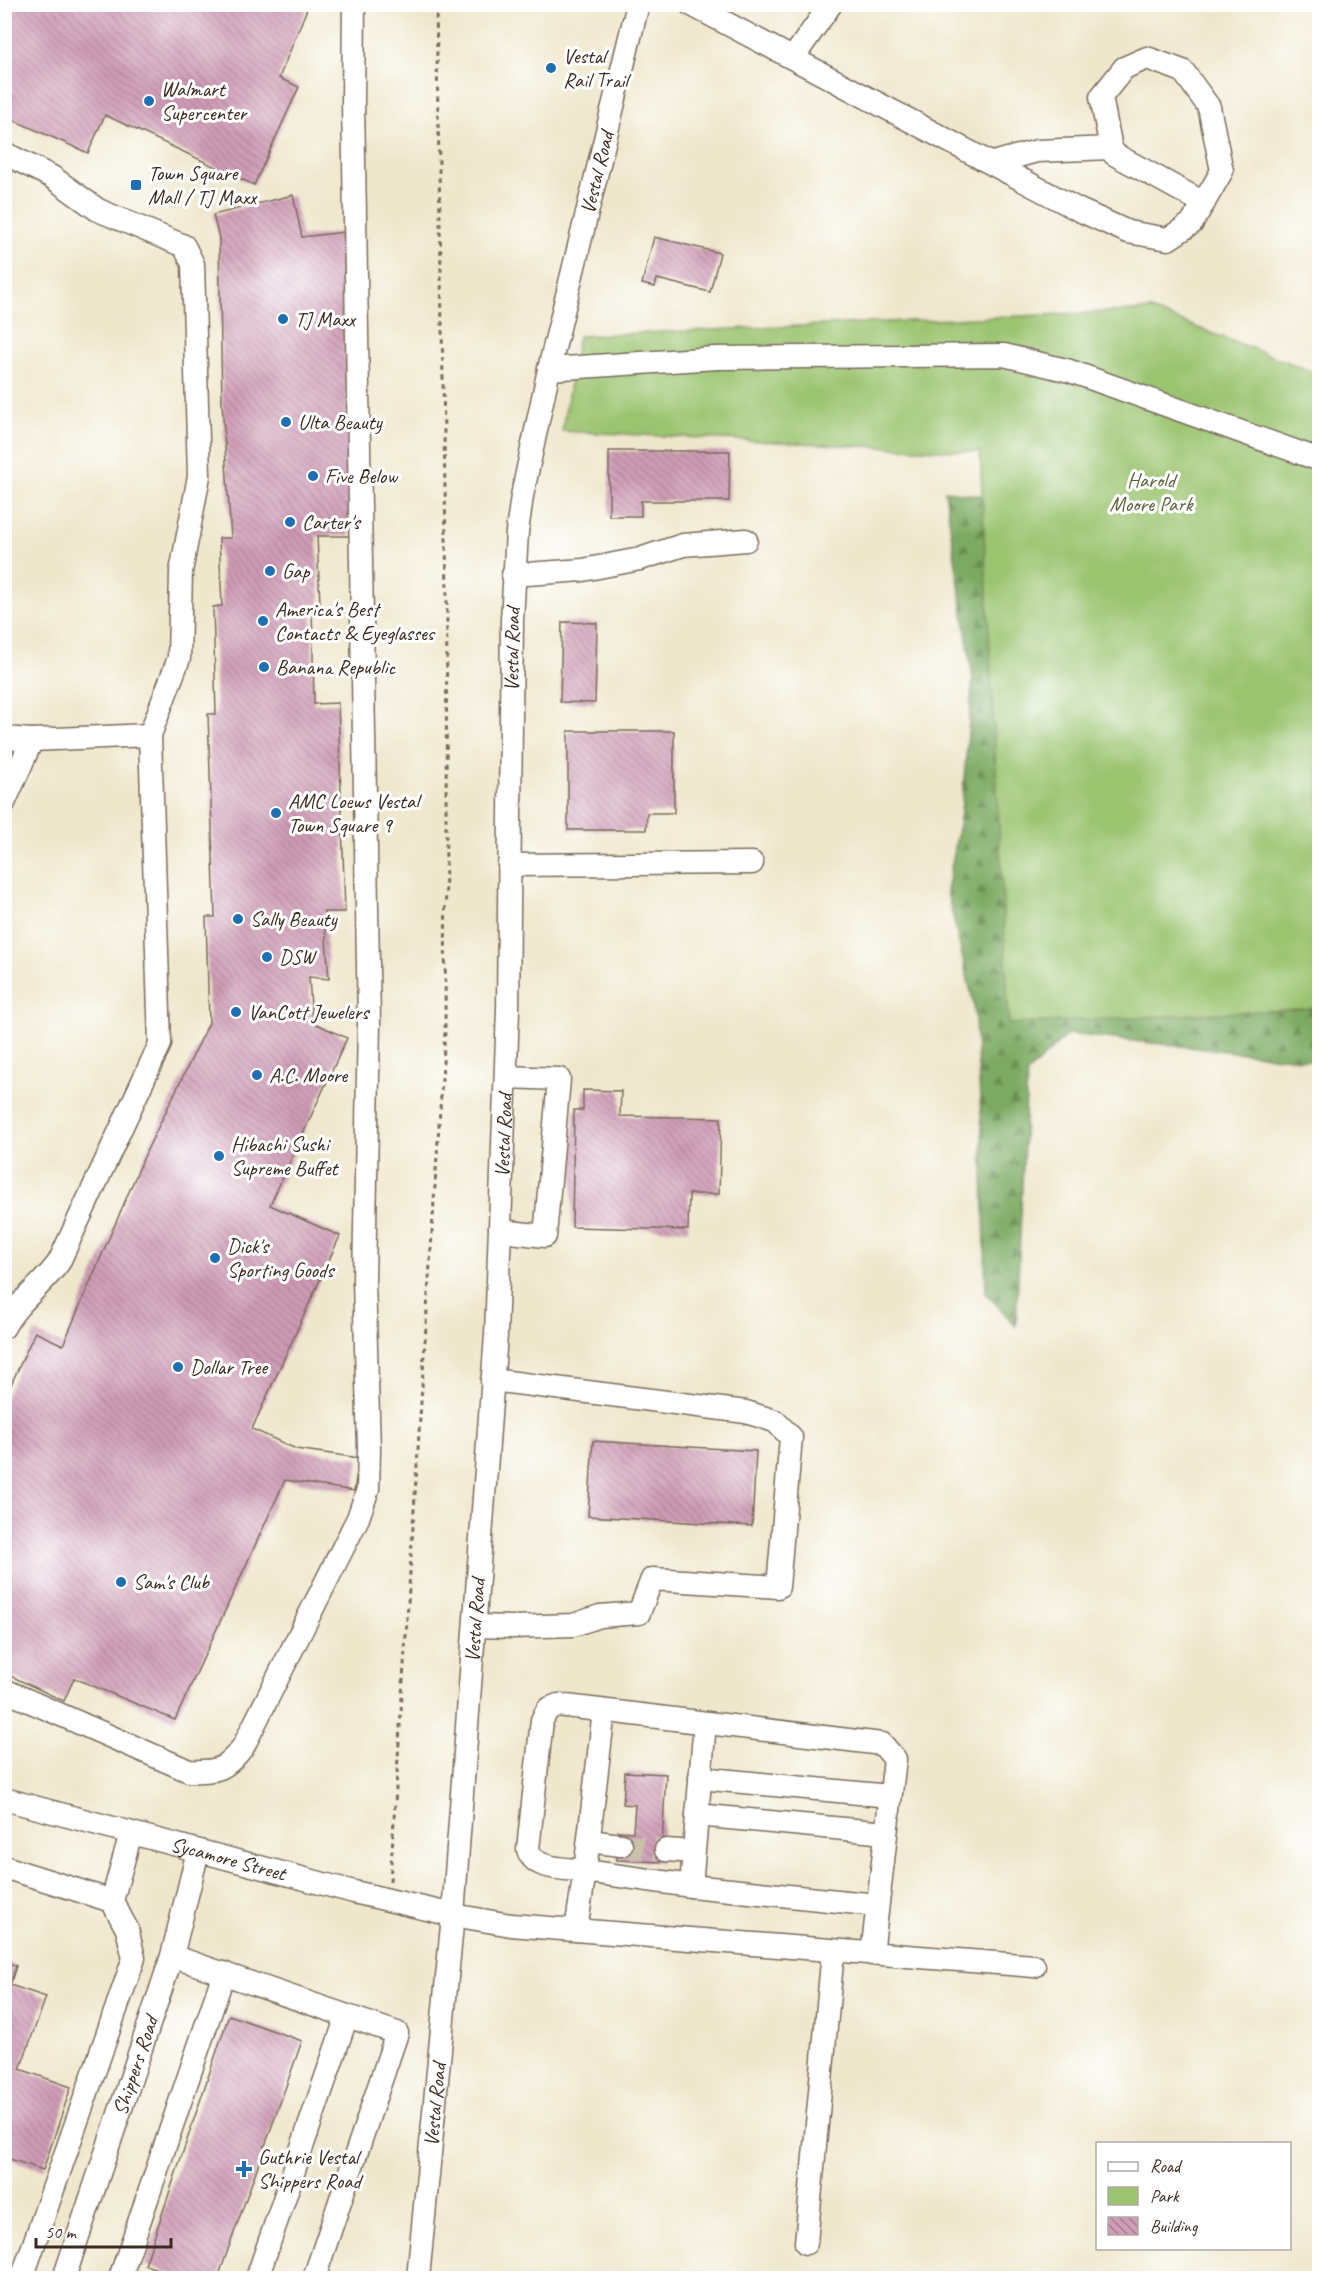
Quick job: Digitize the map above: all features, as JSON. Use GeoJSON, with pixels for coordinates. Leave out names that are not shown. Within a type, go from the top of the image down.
{"type":"FeatureCollection","features":[{"type":"Feature","properties":{"kind":"street"},"geometry":{"type":"LineString","coordinates":[[4,1690],[189,1771],[213,1772],[230,1764],[243,1747],[358,1518],[368,1489],[364,1280],[369,1023],[353,113],[354,4]]}},
{"type":"Feature","properties":{"kind":"street","name":"Vestal Road"},"geometry":{"type":"LineString","coordinates":[[418,2278],[453,1916],[501,1231],[506,1077],[513,575],[522,496],[549,369],[638,4]]}},
{"type":"Feature","properties":{"kind":"street"},"geometry":{"type":"LineString","coordinates":[[690,4],[1079,210],[1128,232],[1168,239],[1192,223],[1204,203],[1222,171],[1209,107],[1183,70],[1147,58],[1124,68],[1101,97],[1114,154],[1204,203]]}},
{"type":"Feature","properties":{"kind":"street"},"geometry":{"type":"LineString","coordinates":[[793,58],[831,4]]}},
{"type":"Feature","properties":{"kind":"street"},"geometry":{"type":"LineString","coordinates":[[993,163],[1037,152],[1111,148]]}},
{"type":"Feature","properties":{"kind":"street"},"geometry":{"type":"LineString","coordinates":[[4,153],[52,177],[98,210],[184,246],[193,264],[199,476],[181,572],[180,658],[150,735],[160,1044],[59,1262],[49,1276],[10,1315],[4,1327]]}},
{"type":"Feature","properties":{"kind":"street"},"geometry":{"type":"LineString","coordinates":[[549,369],[716,358],[1004,355],[1070,371],[1320,460]]}},
{"type":"Feature","properties":{"kind":"street"},"geometry":{"type":"LineString","coordinates":[[513,575],[583,570],[639,558],[683,545],[746,540]]}},
{"type":"Feature","properties":{"kind":"street"},"geometry":{"type":"LineString","coordinates":[[4,738],[32,740],[150,735]]}},
{"type":"Feature","properties":{"kind":"street"},"geometry":{"type":"LineString","coordinates":[[4,803],[32,740]]}},
{"type":"Feature","properties":{"kind":"street"},"geometry":{"type":"LineString","coordinates":[[509,865],[752,863]]}},
{"type":"Feature","properties":{"kind":"street"},"geometry":{"type":"LineString","coordinates":[[501,1231],[545,1236],[559,1079],[506,1077]]}},
{"type":"Feature","properties":{"kind":"street"},"geometry":{"type":"LineString","coordinates":[[475,1626],[573,1625],[600,1616],[639,1613],[652,1579],[778,1587],[791,1437],[775,1420],[746,1412],[492,1380]]}},
{"type":"Feature","properties":{"kind":"street"},"geometry":{"type":"LineString","coordinates":[[872,1954],[878,1905],[890,1796],[895,1759],[882,1744],[558,1705],[548,1709],[542,1720],[528,1849],[530,1857],[537,1864],[691,1886],[878,1905]]}},
{"type":"Feature","properties":{"kind":"street"},"geometry":{"type":"LineString","coordinates":[[576,1930],[604,1711]]}},
{"type":"Feature","properties":{"kind":"street"},"geometry":{"type":"LineString","coordinates":[[691,1886],[705,1723]]}},
{"type":"Feature","properties":{"kind":"street"},"geometry":{"type":"LineString","coordinates":[[700,1778],[890,1796]]}},
{"type":"Feature","properties":{"kind":"street","name":"Sycamore Street"},"geometry":{"type":"LineString","coordinates":[[4,1799],[453,1916],[510,1926],[1034,1966]]}},
{"type":"Feature","properties":{"kind":"street"},"geometry":{"type":"LineString","coordinates":[[696,1815],[886,1833]]}},
{"type":"Feature","properties":{"kind":"street"},"geometry":{"type":"LineString","coordinates":[[112,1901],[132,1833]]}},
{"type":"Feature","properties":{"kind":"street"},"geometry":{"type":"LineString","coordinates":[[589,1841],[621,1845]]}},
{"type":"Feature","properties":{"kind":"street"},"geometry":{"type":"LineString","coordinates":[[666,1850],[693,1852]]}},
{"type":"Feature","properties":{"kind":"street","name":"Shippers Road"},"geometry":{"type":"LineString","coordinates":[[68,2278],[172,1956],[198,1851]]}},
{"type":"Feature","properties":{"kind":"street"},"geometry":{"type":"LineString","coordinates":[[4,1867],[112,1901],[127,1929],[134,1958],[22,2278]]}},
{"type":"Feature","properties":{"kind":"street"},"geometry":{"type":"LineString","coordinates":[[806,2243],[833,1951]]}},
{"type":"Feature","properties":{"kind":"street"},"geometry":{"type":"LineString","coordinates":[[172,1956],[397,2033],[314,2278]]}},
{"type":"Feature","properties":{"kind":"street"},"geometry":{"type":"LineString","coordinates":[[120,2278],[224,1973]]}},
{"type":"Feature","properties":{"kind":"street"},"geometry":{"type":"LineString","coordinates":[[257,2278],[347,2016]]}},
{"type":"Feature","properties":{"kind":"path"},"geometry":{"type":"LineString","coordinates":[[390,1881],[445,1032],[447,595],[436,4]]}},
{"type":"Feature","properties":{"kind":"green space","name":"Harold Moore Park"},"geometry":{"type":"Polygon","coordinates":[[[1151,310],[1319,374],[1319,1008],[1009,1024],[980,452],[562,431],[578,336],[1151,310]]]}},
{"type":"Feature","properties":{"kind":"green space"},"geometry":{"type":"Polygon","coordinates":[[[945,491],[1000,498],[1319,966],[1319,1061],[1068,1034],[1027,1073],[1016,1326],[986,1293],[982,1130],[974,1005],[947,892],[961,812],[973,679],[945,491]]]}},
{"type":"Feature","properties":{"kind":"building","name":"Walmart Supercenter"},"geometry":{"type":"Polygon","coordinates":[[[4,4],[309,4],[279,78],[299,87],[254,185],[105,115],[88,153],[4,116],[4,4]]]}},
{"type":"Feature","properties":{"kind":"building"},"geometry":{"type":"Polygon","coordinates":[[[293,195],[302,237],[344,232],[350,536],[317,536],[320,605],[312,604],[314,704],[338,703],[345,912],[324,912],[329,979],[309,977],[312,1022],[347,1038],[270,1205],[340,1236],[252,1429],[296,1449],[359,1458],[354,1491],[285,1480],[175,1720],[74,1678],[64,1701],[4,1673],[4,1400],[35,1332],[63,1345],[147,1150],[209,1023],[206,917],[215,917],[208,714],[216,714],[213,607],[222,606],[219,538],[231,538],[222,402],[219,238],[213,215],[293,195]]]}},
{"type":"Feature","properties":{"kind":"building"},"geometry":{"type":"Polygon","coordinates":[[[654,237],[720,253],[710,292],[657,279],[655,287],[642,284],[654,237]]]}},
{"type":"Feature","properties":{"kind":"building"},"geometry":{"type":"Polygon","coordinates":[[[609,451],[730,451],[729,501],[641,501],[641,516],[609,516],[609,451]]]}},
{"type":"Feature","properties":{"kind":"building"},"geometry":{"type":"Polygon","coordinates":[[[562,622],[597,623],[595,703],[560,702],[562,622]]]}},
{"type":"Feature","properties":{"kind":"building"},"geometry":{"type":"Polygon","coordinates":[[[568,731],[674,731],[674,813],[647,813],[646,830],[568,830],[568,731]]]}},
{"type":"Feature","properties":{"kind":"building"},"geometry":{"type":"Polygon","coordinates":[[[583,1090],[621,1091],[620,1116],[721,1118],[719,1194],[689,1194],[688,1230],[572,1227],[574,1110],[583,1110],[583,1090]]]}},
{"type":"Feature","properties":{"kind":"building"},"geometry":{"type":"Polygon","coordinates":[[[593,1441],[756,1451],[752,1526],[588,1516],[593,1441]]]}},
{"type":"Feature","properties":{"kind":"building"},"geometry":{"type":"Polygon","coordinates":[[[625,1772],[666,1774],[661,1862],[617,1860],[618,1831],[633,1832],[635,1805],[623,1804],[625,1772]]]}},
{"type":"Feature","properties":{"kind":"building"},"geometry":{"type":"Polygon","coordinates":[[[4,1961],[16,1966],[10,1985],[46,1997],[20,2069],[71,2087],[43,2170],[4,2157],[4,1961]]]}},
{"type":"Feature","properties":{"kind":"building"},"geometry":{"type":"Polygon","coordinates":[[[229,2015],[302,2041],[218,2278],[184,2278],[145,2265],[229,2015]]]}},
{"type":"Feature","properties":{"kind":"tunnel"},"geometry":{"type":"LineString","coordinates":[[621,1845],[666,1850]]}},
{"type":"Feature","properties":{"kind":"place","name":"Vestal Rail Trail"},"geometry":{"type":"Point","coordinates":[551,68]}},
{"type":"Feature","properties":{"kind":"place","name":"Walmart Supercenter"},"geometry":{"type":"Point","coordinates":[149,101]}},
{"type":"Feature","properties":{"kind":"place","name":"Town Square Mall / TJ Maxx"},"geometry":{"type":"Point","coordinates":[136,185]}},
{"type":"Feature","properties":{"kind":"place","name":"TJ Maxx"},"geometry":{"type":"Point","coordinates":[283,319]}},
{"type":"Feature","properties":{"kind":"place","name":"Ulta Beauty"},"geometry":{"type":"Point","coordinates":[286,422]}},
{"type":"Feature","properties":{"kind":"place","name":"Five Below"},"geometry":{"type":"Point","coordinates":[313,476]}},
{"type":"Feature","properties":{"kind":"place","name":"Carter's"},"geometry":{"type":"Point","coordinates":[290,522]}},
{"type":"Feature","properties":{"kind":"place","name":"Gap"},"geometry":{"type":"Point","coordinates":[270,571]}},
{"type":"Feature","properties":{"kind":"place","name":"America's Best Contacts & Eyeglasses"},"geometry":{"type":"Point","coordinates":[263,621]}},
{"type":"Feature","properties":{"kind":"place","name":"Banana Republic"},"geometry":{"type":"Point","coordinates":[264,667]}},
{"type":"Feature","properties":{"kind":"place","name":"AMC Loews Vestal Town Square 9"},"geometry":{"type":"Point","coordinates":[276,813]}},
{"type":"Feature","properties":{"kind":"place","name":"Sally Beauty"},"geometry":{"type":"Point","coordinates":[238,919]}},
{"type":"Feature","properties":{"kind":"place","name":"DSW"},"geometry":{"type":"Point","coordinates":[267,957]}},
{"type":"Feature","properties":{"kind":"place","name":"VanCott Jewelers"},"geometry":{"type":"Point","coordinates":[236,1012]}},
{"type":"Feature","properties":{"kind":"place","name":"A.C. Moore"},"geometry":{"type":"Point","coordinates":[257,1075]}},
{"type":"Feature","properties":{"kind":"place","name":"Hibachi Sushi Supreme Buffet"},"geometry":{"type":"Point","coordinates":[219,1156]}},
{"type":"Feature","properties":{"kind":"place","name":"Dick's Sporting Goods"},"geometry":{"type":"Point","coordinates":[215,1258]}},
{"type":"Feature","properties":{"kind":"place","name":"Dollar Tree"},"geometry":{"type":"Point","coordinates":[178,1367]}},
{"type":"Feature","properties":{"kind":"place","name":"Sam's Club"},"geometry":{"type":"Point","coordinates":[121,1582]}},
{"type":"Feature","properties":{"kind":"place","name":"Guthrie Vestal Shippers Road"},"geometry":{"type":"Point","coordinates":[244,2169]}}]}
